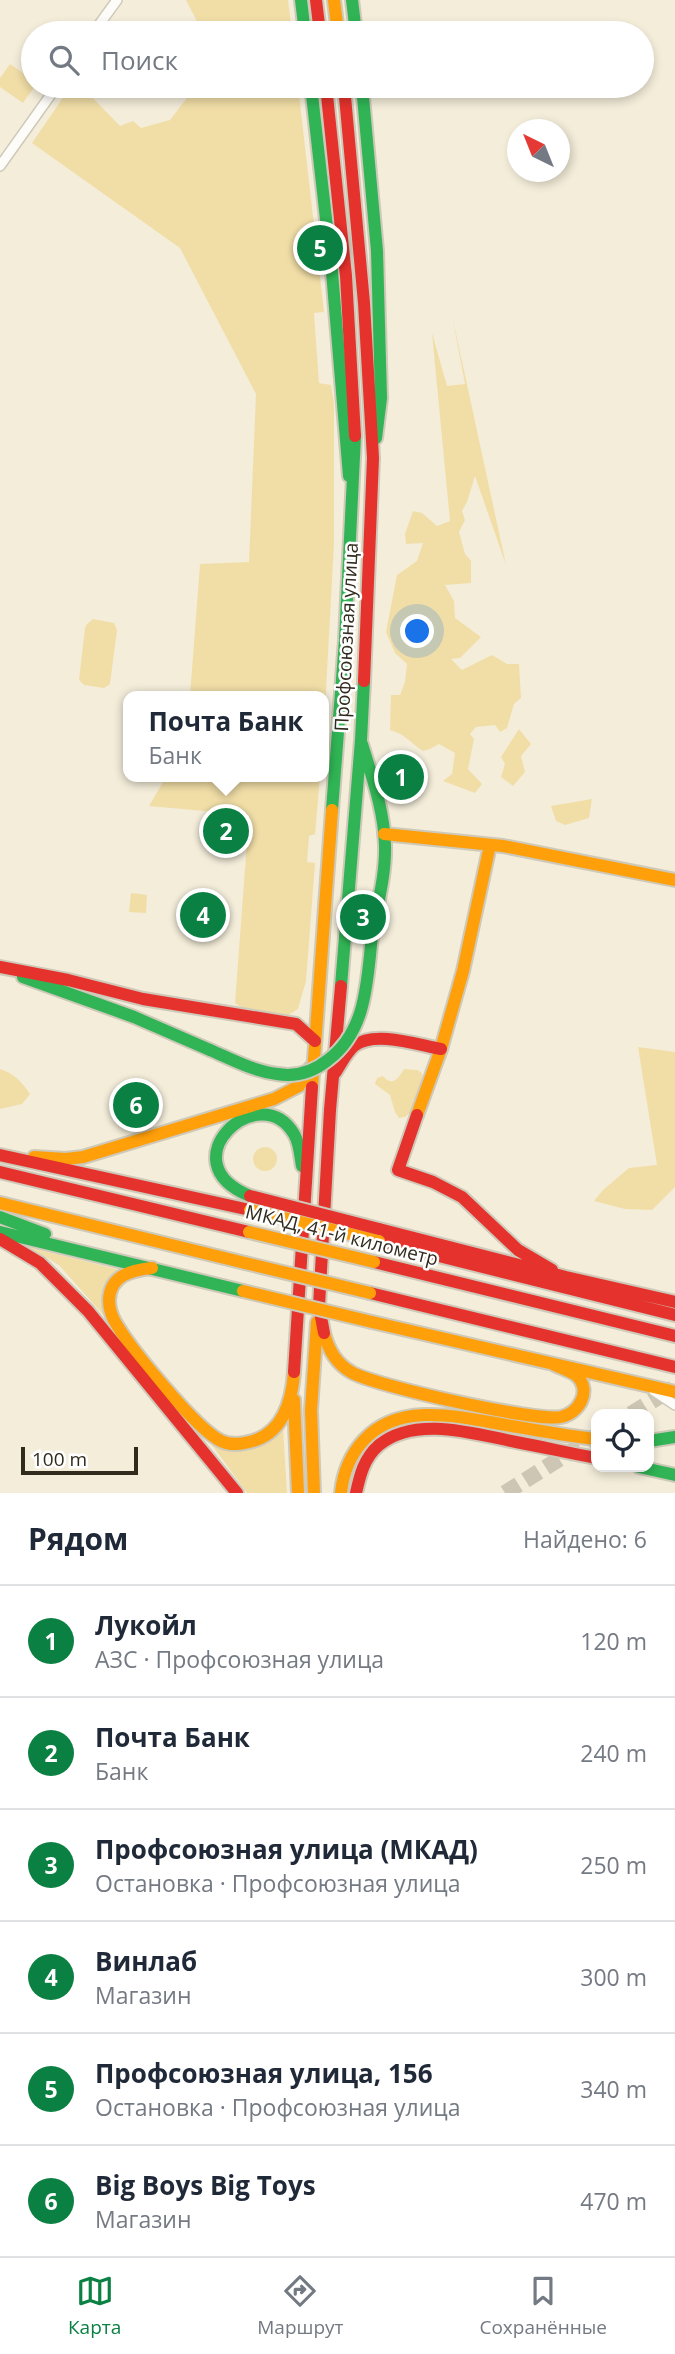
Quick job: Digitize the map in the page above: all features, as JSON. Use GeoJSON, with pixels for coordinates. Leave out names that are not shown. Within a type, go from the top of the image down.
{"type":"FeatureCollection","features":[{"type":"Feature","properties":{"kind":"main road"},"geometry":{"type":"LineString","coordinates":[[304,0],[304,21]]}},
{"type":"Feature","properties":{"kind":"main road"},"geometry":{"type":"LineString","coordinates":[[316,0],[319,21]]}},
{"type":"Feature","properties":{"kind":"main road"},"geometry":{"type":"LineString","coordinates":[[334,0],[337,21]]}},
{"type":"Feature","properties":{"kind":"main road"},"geometry":{"type":"LineString","coordinates":[[352,0],[355,21]]}},
{"type":"Feature","properties":{"kind":"main road","name":"Профсоюзная улица"},"geometry":{"type":"LineString","coordinates":[[312,98],[332,272],[343,424],[353,509]]}},
{"type":"Feature","properties":{"kind":"main road","name":"Профсоюзная улица"},"geometry":{"type":"LineString","coordinates":[[306,1188],[345,640],[356,424],[346,276],[327,98]]}},
{"type":"Feature","properties":{"kind":"main road","name":"Профсоюзная улица"},"geometry":{"type":"LineString","coordinates":[[345,98],[364,303],[373,458]]}},
{"type":"Feature","properties":{"kind":"main road","name":"Профсоюзная улица"},"geometry":{"type":"LineString","coordinates":[[319,1306],[330,1111],[361,740],[373,458],[381,398],[377,251],[363,98]]}},
{"type":"Feature","properties":{"kind":"main road"},"geometry":{"type":"LineString","coordinates":[[0,967],[134,1017],[271,1074],[306,1072],[327,1062],[348,1042],[361,1013],[384,853],[384,834],[375,789],[361,740]]}},
{"type":"Feature","properties":{"kind":"main road"},"geometry":{"type":"LineString","coordinates":[[384,834],[490,845],[675,880]]}},
{"type":"Feature","properties":{"kind":"main road"},"geometry":{"type":"LineString","coordinates":[[490,845],[463,971],[441,1049],[398,1170],[433,1182],[462,1197],[518,1250],[566,1277]]}},
{"type":"Feature","properties":{"kind":"main road"},"geometry":{"type":"LineString","coordinates":[[0,967],[68,980],[143,999],[296,1024],[314,1047],[303,1083],[267,1102],[83,1157],[66,1159],[1,1155]]}},
{"type":"Feature","properties":{"kind":"main road"},"geometry":{"type":"LineString","coordinates":[[296,1024],[317,1009]]}},
{"type":"Feature","properties":{"kind":"main road"},"geometry":{"type":"LineString","coordinates":[[335,1073],[356,1044],[366,1039],[382,1039],[441,1049]]}},
{"type":"Feature","properties":{"kind":"main road"},"geometry":{"type":"LineString","coordinates":[[298,1493],[294,1377],[306,1188],[298,1144],[293,1132],[284,1123],[273,1116],[253,1116],[234,1123],[224,1132],[218,1144],[216,1158],[226,1183],[250,1203],[379,1235],[675,1302]]}},
{"type":"Feature","properties":{"kind":"main road"},"geometry":{"type":"LineString","coordinates":[[1,1155],[174,1193],[312,1212],[379,1235],[675,1315]]}},
{"type":"Feature","properties":{"kind":"main road","name":"МКАД, 41-й километр"},"geometry":{"type":"LineString","coordinates":[[0,1172],[675,1336]]}},
{"type":"Feature","properties":{"kind":"main road"},"geometry":{"type":"LineString","coordinates":[[0,1203],[675,1367]]}},
{"type":"Feature","properties":{"kind":"main road"},"geometry":{"type":"LineString","coordinates":[[0,1217],[103,1256]]}},
{"type":"Feature","properties":{"kind":"main road"},"geometry":{"type":"LineString","coordinates":[[0,1232],[675,1392]]}},
{"type":"Feature","properties":{"kind":"main road"},"geometry":{"type":"LineString","coordinates":[[0,1239],[40,1263],[88,1311],[237,1493]]}},
{"type":"Feature","properties":{"kind":"main road"},"geometry":{"type":"LineString","coordinates":[[152,1268],[131,1271],[115,1282],[110,1294],[113,1318],[119,1329],[194,1419],[218,1440],[228,1444],[242,1444],[266,1437],[274,1431],[286,1413],[294,1377]]}},
{"type":"Feature","properties":{"kind":"main road"},"geometry":{"type":"LineString","coordinates":[[319,1306],[326,1341],[334,1357],[350,1372],[380,1384],[523,1415],[559,1418],[576,1410],[584,1392],[576,1375],[553,1364]]}},
{"type":"Feature","properties":{"kind":"main road"},"geometry":{"type":"LineString","coordinates":[[314,1493],[311,1410],[319,1306]]}},
{"type":"Feature","properties":{"kind":"main road"},"geometry":{"type":"LineString","coordinates":[[341,1493],[351,1456],[362,1441],[391,1421],[408,1417],[447,1415],[591,1439]]}},
{"type":"Feature","properties":{"kind":"main road"},"geometry":{"type":"LineString","coordinates":[[356,1493],[360,1471],[376,1448],[387,1439],[414,1430],[447,1429],[591,1457]]}},
{"type":"Feature","properties":{"kind":"main road"},"geometry":{"type":"LineString","coordinates":[[654,1440],[675,1437]]}},
{"type":"Feature","properties":{"kind":"main road"},"geometry":{"type":"LineString","coordinates":[[654,1470],[675,1475]]}},
{"type":"Feature","properties":{"kind":"street"},"geometry":{"type":"LineString","coordinates":[[102,21],[117,0]]}},
{"type":"Feature","properties":{"kind":"street"},"geometry":{"type":"LineString","coordinates":[[0,166],[48,98]]}},
{"type":"Feature","properties":{"kind":"street"},"geometry":{"type":"LineString","coordinates":[[636,1383],[653,1390],[675,1405]]}},
{"type":"Feature","properties":{"kind":"street"},"geometry":{"type":"LineString","coordinates":[[192,1438],[228,1493]]}},
{"type":"Feature","properties":{"kind":"shaded area"},"geometry":{"type":"Polygon","coordinates":[[[186,0],[288,0],[291,21],[197,21],[186,0]]]}},
{"type":"Feature","properties":{"kind":"shaded area"},"geometry":{"type":"Polygon","coordinates":[[[10,64],[21,72],[21,98],[27,98],[23,103],[0,87],[0,78],[10,64]]]}},
{"type":"Feature","properties":{"kind":"shaded area"},"geometry":{"type":"Polygon","coordinates":[[[63,98],[93,98],[120,126],[133,121],[141,128],[170,120],[187,98],[299,98],[324,312],[314,313],[319,383],[331,385],[334,404],[334,544],[326,691],[190,691],[200,564],[249,562],[256,394],[180,248],[32,143],[63,98]]]}},
{"type":"Feature","properties":{"kind":"shaded area"},"geometry":{"type":"Polygon","coordinates":[[[452,315],[506,565],[475,476],[462,511],[465,520],[459,532],[465,554],[471,561],[471,583],[445,585],[454,601],[455,618],[481,637],[460,658],[451,659],[462,670],[492,655],[507,664],[519,664],[521,698],[514,704],[507,728],[500,732],[495,725],[476,727],[470,734],[474,739],[468,769],[482,784],[475,793],[443,781],[452,774],[455,753],[439,744],[423,751],[404,736],[390,730],[391,695],[400,695],[407,664],[395,653],[386,632],[397,575],[417,561],[423,543],[406,544],[405,534],[413,511],[422,513],[437,526],[450,521],[432,333],[447,386],[465,384],[452,315]]]}},
{"type":"Feature","properties":{"kind":"shaded area"},"geometry":{"type":"Polygon","coordinates":[[[93,619],[114,623],[117,630],[110,684],[104,688],[84,685],[79,680],[85,628],[93,619]]]}},
{"type":"Feature","properties":{"kind":"shaded area"},"geometry":{"type":"Polygon","coordinates":[[[519,729],[531,744],[521,756],[525,772],[513,786],[501,777],[505,764],[501,757],[519,729]]]}},
{"type":"Feature","properties":{"kind":"shaded area"},"geometry":{"type":"Polygon","coordinates":[[[163,782],[320,782],[315,834],[309,836],[307,862],[315,863],[306,981],[298,1009],[287,1016],[242,1008],[235,1003],[249,815],[149,806],[163,782]]]}},
{"type":"Feature","properties":{"kind":"shaded area"},"geometry":{"type":"Polygon","coordinates":[[[592,799],[589,818],[565,825],[556,821],[551,806],[592,799]]]}},
{"type":"Feature","properties":{"kind":"shaded area"},"geometry":{"type":"Polygon","coordinates":[[[131,893],[147,895],[146,913],[129,912],[131,893]]]}},
{"type":"Feature","properties":{"kind":"shaded area"},"geometry":{"type":"Polygon","coordinates":[[[638,1047],[675,1052],[675,1187],[652,1210],[625,1209],[594,1201],[629,1168],[657,1165],[638,1047]]]}},
{"type":"Feature","properties":{"kind":"shaded area"},"geometry":{"type":"Polygon","coordinates":[[[0,1069],[18,1079],[30,1094],[22,1104],[0,1109],[0,1069]]]}},
{"type":"Feature","properties":{"kind":"shaded area"},"geometry":{"type":"Polygon","coordinates":[[[404,1069],[417,1070],[422,1073],[422,1079],[410,1113],[399,1118],[390,1095],[375,1084],[377,1078],[383,1076],[389,1081],[395,1080],[404,1069]]]}},
{"type":"Feature","properties":{"kind":"shaded area"},"geometry":{"type":"Polygon","coordinates":[[[265,1147],[274,1150],[277,1159],[274,1168],[265,1171],[256,1168],[253,1159],[256,1150],[265,1147]]]}},
{"type":"Feature","properties":{"kind":"shaded area"},"geometry":{"type":"Polygon","coordinates":[[[28,1247],[120,1270],[112,1325],[59,1265],[28,1247]]]}},
{"type":"Feature","properties":{"kind":"shaded area"},"geometry":{"type":"Polygon","coordinates":[[[283,1428],[287,1493],[247,1493],[212,1445],[283,1428]]]}},
{"type":"Feature","properties":{"kind":"tunnel"},"geometry":{"type":"LineString","coordinates":[[639,1409],[673,1388]]}},
{"type":"Feature","properties":{"kind":"tunnel"},"geometry":{"type":"LineString","coordinates":[[505,1493],[591,1439]]}},
{"type":"Feature","properties":{"kind":"traffic: fast"},"geometry":{"type":"LineString","coordinates":[[301,0],[304,21]]}},
{"type":"Feature","properties":{"kind":"traffic: fast"},"geometry":{"type":"LineString","coordinates":[[352,0],[355,21]]}},
{"type":"Feature","properties":{"kind":"traffic: fast"},"geometry":{"type":"LineString","coordinates":[[312,98],[332,272],[349,476]]}},
{"type":"Feature","properties":{"kind":"traffic: fast"},"geometry":{"type":"LineString","coordinates":[[363,98],[377,251],[381,398],[376,438]]}},
{"type":"Feature","properties":{"kind":"traffic: fast"},"geometry":{"type":"LineString","coordinates":[[332,810],[345,640],[355,436]]}},
{"type":"Feature","properties":{"kind":"traffic: fast"},"geometry":{"type":"LineString","coordinates":[[341,986],[364,681]]}},
{"type":"Feature","properties":{"kind":"traffic: fast"},"geometry":{"type":"LineString","coordinates":[[362,744],[380,806],[385,845],[383,879],[372,936]]}},
{"type":"Feature","properties":{"kind":"traffic: fast"},"geometry":{"type":"LineString","coordinates":[[210,1050],[251,1067],[284,1075],[310,1070],[328,1060],[351,1035],[358,1020],[366,987],[372,936]]}},
{"type":"Feature","properties":{"kind":"traffic: fast"},"geometry":{"type":"LineString","coordinates":[[23,977],[134,1017],[210,1050]]}},
{"type":"Feature","properties":{"kind":"traffic: fast"},"geometry":{"type":"LineString","coordinates":[[250,1196],[226,1181],[217,1164],[218,1146],[228,1130],[243,1119],[261,1114],[279,1119],[296,1138],[302,1166]]}},
{"type":"Feature","properties":{"kind":"traffic: fast"},"geometry":{"type":"LineString","coordinates":[[0,1217],[45,1234]]}},
{"type":"Feature","properties":{"kind":"traffic: fast"},"geometry":{"type":"LineString","coordinates":[[0,1232],[243,1291]]}},
{"type":"Feature","properties":{"kind":"traffic: fast"},"geometry":{"type":"LineString","coordinates":[[654,1440],[675,1437]]}},
{"type":"Feature","properties":{"kind":"traffic: fast"},"geometry":{"type":"LineString","coordinates":[[654,1470],[675,1475]]}},
{"type":"Feature","properties":{"kind":"traffic: slow"},"geometry":{"type":"LineString","coordinates":[[334,0],[337,21]]}},
{"type":"Feature","properties":{"kind":"traffic: slow"},"geometry":{"type":"LineString","coordinates":[[312,1087],[332,810]]}},
{"type":"Feature","properties":{"kind":"traffic: slow"},"geometry":{"type":"LineString","coordinates":[[384,834],[503,846],[675,880]]}},
{"type":"Feature","properties":{"kind":"traffic: slow"},"geometry":{"type":"LineString","coordinates":[[417,1115],[441,1049],[463,971],[490,845]]}},
{"type":"Feature","properties":{"kind":"traffic: slow"},"geometry":{"type":"LineString","coordinates":[[34,1157],[83,1157],[274,1099],[299,1086],[310,1068]]}},
{"type":"Feature","properties":{"kind":"traffic: slow"},"geometry":{"type":"LineString","coordinates":[[0,1203],[245,1263]]}},
{"type":"Feature","properties":{"kind":"traffic: slow"},"geometry":{"type":"LineString","coordinates":[[250,1210],[379,1241]]}},
{"type":"Feature","properties":{"kind":"traffic: slow"},"geometry":{"type":"LineString","coordinates":[[249,1232],[374,1262]]}},
{"type":"Feature","properties":{"kind":"traffic: slow"},"geometry":{"type":"LineString","coordinates":[[245,1263],[370,1293]]}},
{"type":"Feature","properties":{"kind":"traffic: slow"},"geometry":{"type":"LineString","coordinates":[[152,1268],[130,1272],[118,1279],[110,1292],[112,1315],[147,1367],[210,1433],[225,1443],[237,1444],[263,1437],[279,1423],[284,1414],[291,1394],[294,1372]]}},
{"type":"Feature","properties":{"kind":"traffic: slow"},"geometry":{"type":"LineString","coordinates":[[243,1291],[372,1322]]}},
{"type":"Feature","properties":{"kind":"traffic: slow"},"geometry":{"type":"LineString","coordinates":[[314,1493],[311,1410],[317,1322]]}},
{"type":"Feature","properties":{"kind":"traffic: slow"},"geometry":{"type":"LineString","coordinates":[[372,1322],[675,1392]]}},
{"type":"Feature","properties":{"kind":"traffic: slow"},"geometry":{"type":"LineString","coordinates":[[324,1333],[337,1360],[351,1372],[421,1394],[521,1414],[561,1417],[578,1406],[583,1395],[581,1382],[575,1374],[553,1364]]}},
{"type":"Feature","properties":{"kind":"traffic: slow"},"geometry":{"type":"LineString","coordinates":[[294,1400],[298,1493]]}},
{"type":"Feature","properties":{"kind":"traffic: slow"},"geometry":{"type":"LineString","coordinates":[[341,1493],[348,1465],[364,1440],[395,1420],[413,1416],[469,1418],[591,1438]]}},
{"type":"Feature","properties":{"kind":"traffic: jam"},"geometry":{"type":"LineString","coordinates":[[316,0],[319,21]]}},
{"type":"Feature","properties":{"kind":"traffic: jam"},"geometry":{"type":"LineString","coordinates":[[327,98],[346,276],[355,436]]}},
{"type":"Feature","properties":{"kind":"traffic: jam"},"geometry":{"type":"LineString","coordinates":[[345,98],[364,303],[373,458],[364,681]]}},
{"type":"Feature","properties":{"kind":"traffic: jam"},"geometry":{"type":"LineString","coordinates":[[0,967],[68,980],[143,999],[296,1024],[315,1041]]}},
{"type":"Feature","properties":{"kind":"traffic: jam"},"geometry":{"type":"LineString","coordinates":[[324,1333],[319,1306],[330,1110],[341,986]]}},
{"type":"Feature","properties":{"kind":"traffic: jam"},"geometry":{"type":"LineString","coordinates":[[335,1073],[351,1049],[363,1041],[397,1040],[441,1049]]}},
{"type":"Feature","properties":{"kind":"traffic: jam"},"geometry":{"type":"LineString","coordinates":[[294,1372],[312,1087]]}},
{"type":"Feature","properties":{"kind":"traffic: jam"},"geometry":{"type":"LineString","coordinates":[[417,1115],[398,1170],[433,1182],[462,1197],[518,1250],[552,1270]]}},
{"type":"Feature","properties":{"kind":"traffic: jam"},"geometry":{"type":"LineString","coordinates":[[0,1155],[250,1210]]}},
{"type":"Feature","properties":{"kind":"traffic: jam"},"geometry":{"type":"LineString","coordinates":[[0,1172],[249,1232]]}},
{"type":"Feature","properties":{"kind":"traffic: jam"},"geometry":{"type":"LineString","coordinates":[[250,1196],[379,1229]]}},
{"type":"Feature","properties":{"kind":"traffic: jam"},"geometry":{"type":"LineString","coordinates":[[379,1229],[675,1302]]}},
{"type":"Feature","properties":{"kind":"traffic: jam"},"geometry":{"type":"LineString","coordinates":[[0,1239],[40,1263],[88,1311],[237,1493]]}},
{"type":"Feature","properties":{"kind":"traffic: jam"},"geometry":{"type":"LineString","coordinates":[[379,1241],[675,1315]]}},
{"type":"Feature","properties":{"kind":"traffic: jam"},"geometry":{"type":"LineString","coordinates":[[374,1262],[675,1336]]}},
{"type":"Feature","properties":{"kind":"traffic: jam"},"geometry":{"type":"LineString","coordinates":[[370,1293],[675,1367]]}},
{"type":"Feature","properties":{"kind":"traffic: jam"},"geometry":{"type":"LineString","coordinates":[[356,1493],[363,1467],[374,1450],[394,1436],[410,1431],[446,1429],[591,1457]]}},
{"type":"Feature","properties":{"kind":"place","name":"Профсоюзная улица, 156"},"geometry":{"type":"Point","coordinates":[320,248]}},
{"type":"Feature","properties":{"kind":"place","name":"Лукойл"},"geometry":{"type":"Point","coordinates":[401,777]}},
{"type":"Feature","properties":{"kind":"place","name":"Почта Банк"},"geometry":{"type":"Point","coordinates":[226,831]}},
{"type":"Feature","properties":{"kind":"place","name":"Винлаб"},"geometry":{"type":"Point","coordinates":[203,915]}},
{"type":"Feature","properties":{"kind":"place","name":"Профсоюзная улица (МКАД)"},"geometry":{"type":"Point","coordinates":[363,917]}},
{"type":"Feature","properties":{"kind":"place","name":"Big Boys Big Toys"},"geometry":{"type":"Point","coordinates":[136,1105]}}]}
